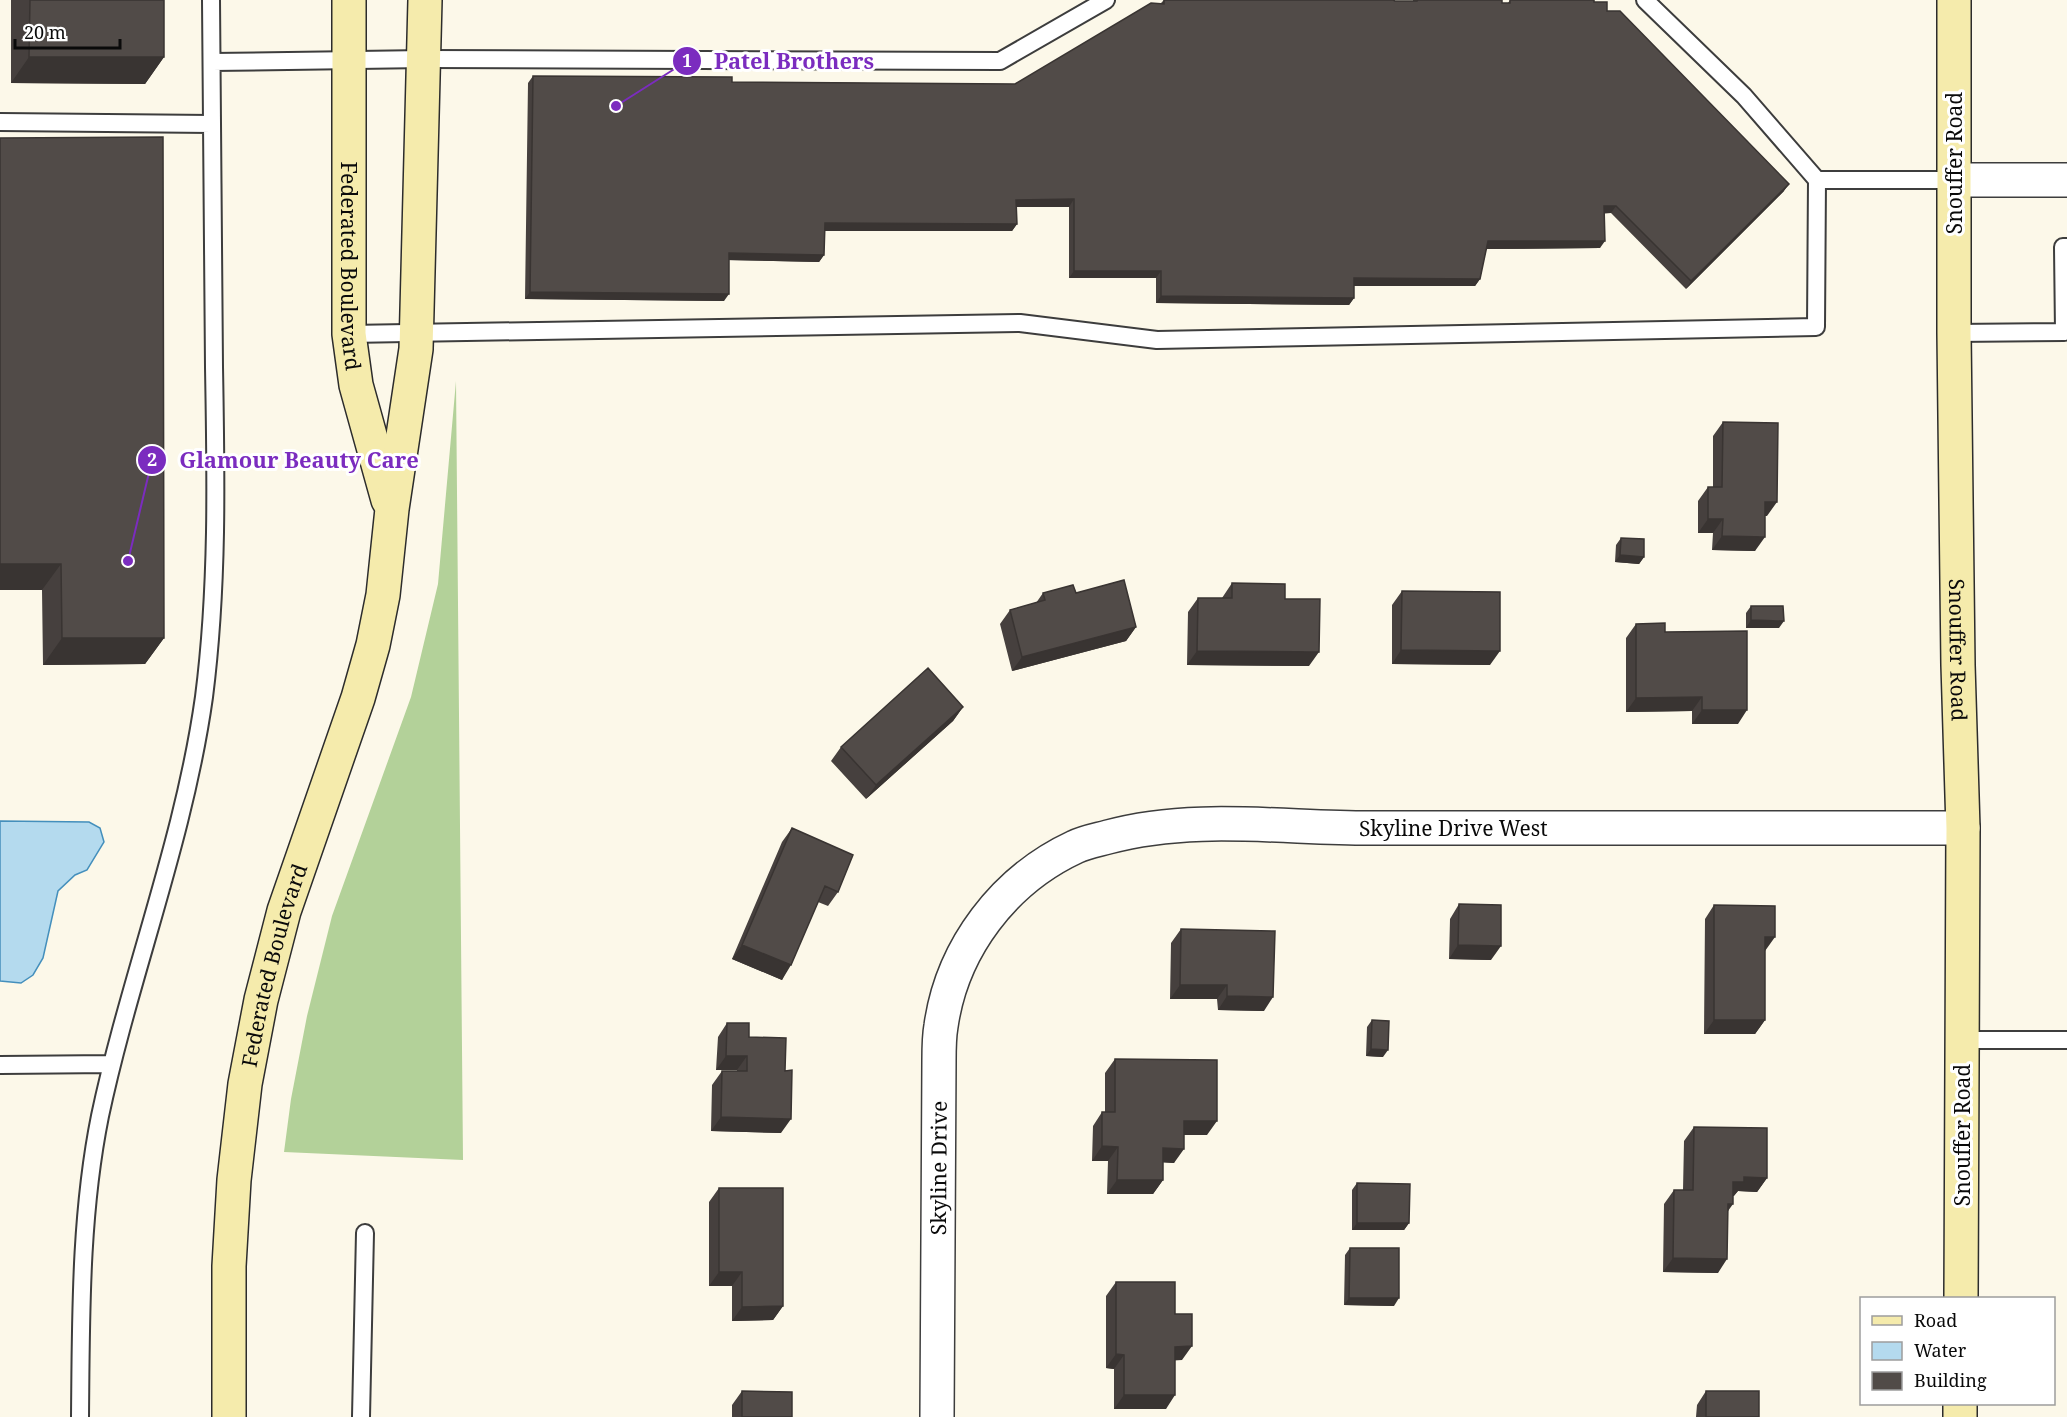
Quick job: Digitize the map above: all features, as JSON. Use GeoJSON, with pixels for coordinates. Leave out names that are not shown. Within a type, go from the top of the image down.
{"type":"FeatureCollection","features":[{"type":"Feature","properties":{"kind":"main road","name":"Federated Boulevard"},"geometry":{"type":"LineString","coordinates":[[349,0],[349,334],[356,385],[388,495],[391,526]]}},
{"type":"Feature","properties":{"kind":"main road","name":"Federated Boulevard"},"geometry":{"type":"LineString","coordinates":[[229,1417],[229,1266],[234,1180],[245,1084],[261,1000],[284,911],[358,698],[373,645],[383,595],[415,366],[425,0]]}},
{"type":"Feature","properties":{"kind":"main road","name":"Snouffer Road"},"geometry":{"type":"LineString","coordinates":[[1954,0],[1954,333],[1958,664],[1963,828],[1961,1297]]}},
{"type":"Feature","properties":{"kind":"street"},"geometry":{"type":"LineString","coordinates":[[1954,180],[2067,180]]}},
{"type":"Feature","properties":{"kind":"street","name":"Skyline Drive West"},"geometry":{"type":"LineString","coordinates":[[979,928],[999,902],[1020,881],[1045,862],[1078,845],[1151,828],[1238,825],[1363,828],[1963,828]]}},
{"type":"Feature","properties":{"kind":"street","name":"Skyline Drive"},"geometry":{"type":"LineString","coordinates":[[937,1417],[938,1072],[941,1026],[950,989],[962,959],[979,928]]}},
{"type":"Feature","properties":{"kind":"lane"},"geometry":{"type":"LineString","coordinates":[[80,1417],[82,1291],[93,1154],[112,1064],[193,761],[208,661],[216,484],[211,0]]}},
{"type":"Feature","properties":{"kind":"lane"},"geometry":{"type":"LineString","coordinates":[[212,62],[425,59],[1000,61],[1106,0]]}},
{"type":"Feature","properties":{"kind":"lane"},"geometry":{"type":"LineString","coordinates":[[349,334],[1020,323],[1157,340],[1816,327],[1817,180],[1744,96],[1645,0]]}},
{"type":"Feature","properties":{"kind":"lane"},"geometry":{"type":"LineString","coordinates":[[0,122],[212,124]]}},
{"type":"Feature","properties":{"kind":"lane"},"geometry":{"type":"LineString","coordinates":[[1817,180],[1954,180]]}},
{"type":"Feature","properties":{"kind":"lane"},"geometry":{"type":"LineString","coordinates":[[1954,333],[2064,332],[2063,247],[2067,247]]}},
{"type":"Feature","properties":{"kind":"lane"},"geometry":{"type":"LineString","coordinates":[[1962,1040],[2067,1040]]}},
{"type":"Feature","properties":{"kind":"lane"},"geometry":{"type":"LineString","coordinates":[[0,1065],[112,1064]]}},
{"type":"Feature","properties":{"kind":"lane"},"geometry":{"type":"LineString","coordinates":[[361,1417],[365,1233]]}},
{"type":"Feature","properties":{"kind":"green space"},"geometry":{"type":"Polygon","coordinates":[[[456,381],[463,1160],[284,1152],[291,1099],[307,1016],[332,916],[411,697],[438,584],[456,381]]]}},
{"type":"Feature","properties":{"kind":"water"},"geometry":{"type":"Polygon","coordinates":[[[0,821],[89,822],[100,828],[104,842],[87,870],[75,875],[58,891],[43,958],[33,975],[21,983],[0,981],[0,821]]]}},
{"type":"Feature","properties":{"kind":"building"},"geometry":{"type":"Polygon","coordinates":[[[30,0],[164,0],[164,57],[29,57],[30,0]]]}},
{"type":"Feature","properties":{"kind":"building"},"geometry":{"type":"Polygon","coordinates":[[[1164,0],[1502,0],[1502,3],[1510,3],[1510,0],[1594,0],[1594,2],[1607,2],[1607,11],[1620,11],[1789,184],[1691,281],[1616,206],[1604,206],[1605,241],[1488,241],[1480,279],[1354,278],[1354,298],[1161,296],[1161,271],[1074,271],[1074,199],[1016,200],[1017,224],[825,223],[824,255],[729,253],[729,294],[530,292],[533,76],[732,77],[732,82],[1015,84],[1151,3],[1164,4],[1164,0]]]}},
{"type":"Feature","properties":{"kind":"building"},"geometry":{"type":"Polygon","coordinates":[[[163,137],[164,638],[62,638],[61,564],[0,564],[0,138],[163,137]]]}},
{"type":"Feature","properties":{"kind":"building"},"geometry":{"type":"Polygon","coordinates":[[[1723,422],[1778,423],[1777,502],[1765,502],[1765,537],[1722,536],[1723,519],[1708,519],[1708,487],[1722,487],[1723,422]]]}},
{"type":"Feature","properties":{"kind":"building"},"geometry":{"type":"Polygon","coordinates":[[[1621,538],[1644,539],[1644,557],[1620,555],[1621,538]]]}},
{"type":"Feature","properties":{"kind":"building"},"geometry":{"type":"Polygon","coordinates":[[[1124,580],[1136,627],[1022,657],[1010,610],[1045,600],[1043,593],[1073,585],[1076,593],[1124,580]]]}},
{"type":"Feature","properties":{"kind":"building"},"geometry":{"type":"Polygon","coordinates":[[[1232,583],[1285,584],[1285,599],[1320,599],[1319,652],[1197,651],[1198,598],[1232,598],[1232,583]]]}},
{"type":"Feature","properties":{"kind":"building"},"geometry":{"type":"Polygon","coordinates":[[[1402,591],[1500,592],[1500,651],[1401,650],[1402,591]]]}},
{"type":"Feature","properties":{"kind":"building"},"geometry":{"type":"Polygon","coordinates":[[[1751,606],[1783,606],[1784,621],[1751,620],[1751,606]]]}},
{"type":"Feature","properties":{"kind":"building"},"geometry":{"type":"Polygon","coordinates":[[[1665,623],[1665,632],[1747,631],[1747,710],[1702,710],[1702,697],[1636,698],[1636,624],[1665,623]]]}},
{"type":"Feature","properties":{"kind":"building"},"geometry":{"type":"Polygon","coordinates":[[[928,668],[963,707],[876,785],[841,747],[928,668]]]}},
{"type":"Feature","properties":{"kind":"building"},"geometry":{"type":"Polygon","coordinates":[[[792,828],[853,855],[838,892],[825,886],[791,965],[742,945],[792,828]]]}},
{"type":"Feature","properties":{"kind":"building"},"geometry":{"type":"Polygon","coordinates":[[[1459,904],[1501,905],[1501,946],[1458,945],[1459,904]]]}},
{"type":"Feature","properties":{"kind":"building"},"geometry":{"type":"Polygon","coordinates":[[[1714,905],[1775,906],[1775,937],[1765,937],[1765,1020],[1714,1020],[1714,905]]]}},
{"type":"Feature","properties":{"kind":"building"},"geometry":{"type":"Polygon","coordinates":[[[1181,929],[1275,931],[1273,997],[1227,996],[1227,985],[1180,985],[1181,929]]]}},
{"type":"Feature","properties":{"kind":"building"},"geometry":{"type":"Polygon","coordinates":[[[1372,1020],[1389,1021],[1388,1050],[1371,1049],[1372,1020]]]}},
{"type":"Feature","properties":{"kind":"building"},"geometry":{"type":"Polygon","coordinates":[[[727,1023],[749,1023],[749,1037],[786,1038],[785,1071],[792,1070],[791,1119],[721,1117],[722,1071],[747,1071],[747,1056],[726,1056],[727,1023]]]}},
{"type":"Feature","properties":{"kind":"building"},"geometry":{"type":"Polygon","coordinates":[[[1115,1059],[1217,1060],[1217,1121],[1184,1121],[1184,1149],[1163,1148],[1163,1180],[1117,1180],[1118,1147],[1102,1146],[1102,1112],[1115,1112],[1115,1059]]]}},
{"type":"Feature","properties":{"kind":"building"},"geometry":{"type":"Polygon","coordinates":[[[1694,1127],[1767,1128],[1767,1178],[1744,1177],[1744,1182],[1733,1182],[1733,1204],[1728,1204],[1727,1259],[1673,1258],[1674,1190],[1693,1190],[1694,1127]]]}},
{"type":"Feature","properties":{"kind":"building"},"geometry":{"type":"Polygon","coordinates":[[[1357,1183],[1410,1184],[1409,1223],[1357,1223],[1357,1183]]]}},
{"type":"Feature","properties":{"kind":"building"},"geometry":{"type":"Polygon","coordinates":[[[719,1188],[783,1188],[783,1306],[742,1307],[742,1272],[719,1272],[719,1188]]]}},
{"type":"Feature","properties":{"kind":"building"},"geometry":{"type":"Polygon","coordinates":[[[1350,1248],[1399,1248],[1399,1298],[1349,1298],[1350,1248]]]}},
{"type":"Feature","properties":{"kind":"building"},"geometry":{"type":"Polygon","coordinates":[[[1116,1282],[1175,1282],[1175,1314],[1192,1314],[1192,1346],[1175,1347],[1175,1395],[1124,1395],[1124,1355],[1116,1354],[1116,1282]]]}},
{"type":"Feature","properties":{"kind":"building"},"geometry":{"type":"Polygon","coordinates":[[[742,1391],[792,1392],[792,1417],[742,1417],[742,1391]]]}},
{"type":"Feature","properties":{"kind":"building"},"geometry":{"type":"Polygon","coordinates":[[[1706,1391],[1759,1391],[1759,1417],[1706,1417],[1706,1391]]]}},
{"type":"Feature","properties":{"kind":"place","name":"Patel Brothers"},"geometry":{"type":"Point","coordinates":[616,106]}},
{"type":"Feature","properties":{"kind":"place","name":"Glamour Beauty Care"},"geometry":{"type":"Point","coordinates":[128,561]}}]}
